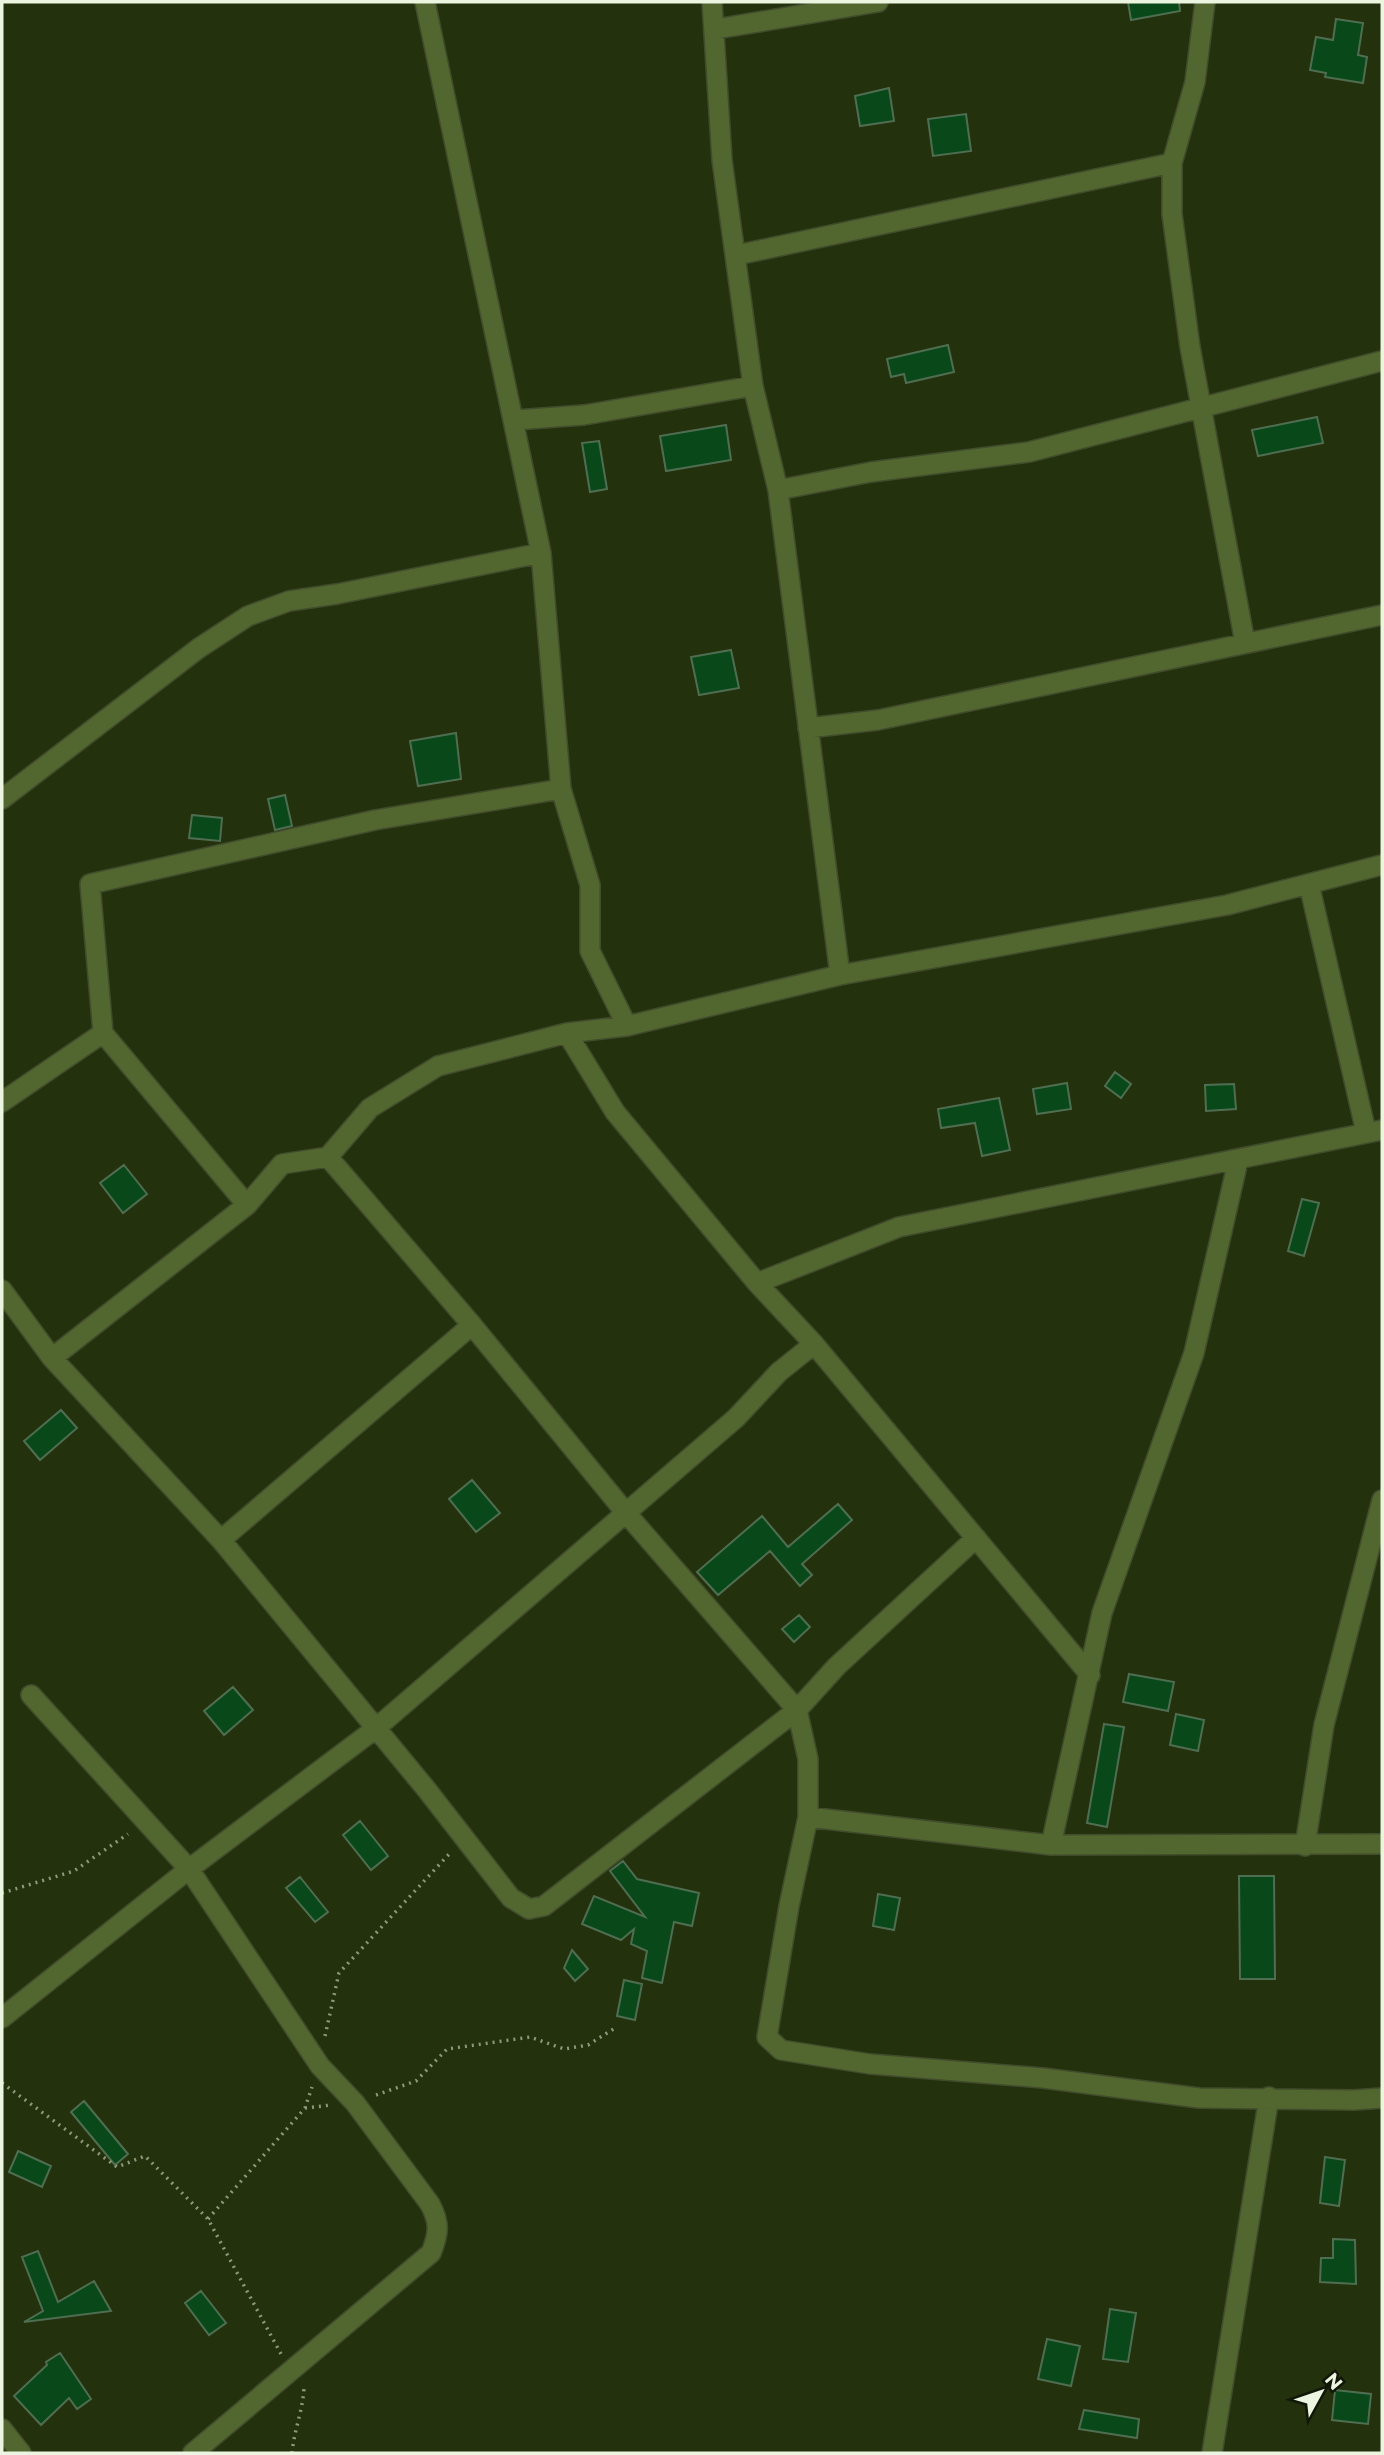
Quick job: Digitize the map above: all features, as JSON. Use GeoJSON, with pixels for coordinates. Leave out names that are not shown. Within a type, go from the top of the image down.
{"type":"FeatureCollection","features":[{"type":"Feature","properties":{"kind":"street"},"geometry":{"type":"LineString","coordinates":[[425,2],[541,553],[561,789],[590,885],[590,951],[627,1026]]}},
{"type":"Feature","properties":{"kind":"street"},"geometry":{"type":"LineString","coordinates":[[712,2],[716,29],[722,160],[753,386],[778,490],[841,975]]}},
{"type":"Feature","properties":{"kind":"street"},"geometry":{"type":"LineString","coordinates":[[716,29],[878,2]]}},
{"type":"Feature","properties":{"kind":"street"},"geometry":{"type":"LineString","coordinates":[[1205,2],[1195,82],[1172,163],[1171,214],[1201,407],[1245,643]]}},
{"type":"Feature","properties":{"kind":"street"},"geometry":{"type":"LineString","coordinates":[[737,255],[1172,163]]}},
{"type":"Feature","properties":{"kind":"street"},"geometry":{"type":"LineString","coordinates":[[778,490],[871,472],[1029,452],[1382,361]]}},
{"type":"Feature","properties":{"kind":"street"},"geometry":{"type":"LineString","coordinates":[[515,420],[584,415],[753,386]]}},
{"type":"Feature","properties":{"kind":"street"},"geometry":{"type":"LineString","coordinates":[[2,799],[199,648],[248,616],[289,601],[337,594],[541,553]]}},
{"type":"Feature","properties":{"kind":"street"},"geometry":{"type":"LineString","coordinates":[[808,728],[878,720],[1382,615]]}},
{"type":"Feature","properties":{"kind":"street"},"geometry":{"type":"LineString","coordinates":[[247,1205],[103,1033],[90,884],[375,820],[561,789]]}},
{"type":"Feature","properties":{"kind":"street"},"geometry":{"type":"LineString","coordinates":[[52,1359],[247,1205],[282,1164],[328,1157],[370,1108],[438,1066],[567,1033],[627,1026],[841,975],[1227,905],[1382,865]]}},
{"type":"Feature","properties":{"kind":"street"},"geometry":{"type":"LineString","coordinates":[[757,1283],[899,1227],[1238,1161],[1374,1131],[1309,884]]}},
{"type":"Feature","properties":{"kind":"street"},"geometry":{"type":"LineString","coordinates":[[2,1102],[30,1080],[103,1033]]}},
{"type":"Feature","properties":{"kind":"street"},"geometry":{"type":"LineString","coordinates":[[567,1033],[615,1112],[757,1283],[814,1344],[1090,1675]]}},
{"type":"Feature","properties":{"kind":"street"},"geometry":{"type":"LineString","coordinates":[[328,1157],[472,1325],[626,1513],[797,1710],[808,1759],[808,1817],[789,1906],[767,2037],[773,2045],[781,2050],[870,2064],[1043,2078],[1199,2098],[1382,2098]]}},
{"type":"Feature","properties":{"kind":"street"},"geometry":{"type":"LineString","coordinates":[[1051,1845],[1102,1613],[1194,1353],[1238,1161]]}},
{"type":"Feature","properties":{"kind":"street"},"geometry":{"type":"LineString","coordinates":[[2,1290],[52,1359],[221,1540],[511,1898],[529,1909],[544,1906],[797,1710],[837,1666],[975,1538]]}},
{"type":"Feature","properties":{"kind":"street"},"geometry":{"type":"LineString","coordinates":[[221,1540],[472,1325]]}},
{"type":"Feature","properties":{"kind":"street"},"geometry":{"type":"LineString","coordinates":[[2,2018],[189,1870],[375,1729],[626,1513],[814,1344]]}},
{"type":"Feature","properties":{"kind":"street"},"geometry":{"type":"LineString","coordinates":[[1305,1846],[1324,1726],[1382,1500]]}},
{"type":"Feature","properties":{"kind":"street"},"geometry":{"type":"LineString","coordinates":[[31,1695],[189,1870],[320,2066],[355,2103],[430,2204],[438,2220],[438,2235],[431,2253],[193,2453]]}},
{"type":"Feature","properties":{"kind":"street"},"geometry":{"type":"LineString","coordinates":[[808,1817],[1051,1845],[1382,1844]]}},
{"type":"Feature","properties":{"kind":"street"},"geometry":{"type":"LineString","coordinates":[[1212,2453],[1269,2097]]}},
{"type":"Feature","properties":{"kind":"street"},"geometry":{"type":"LineString","coordinates":[[2,2429],[21,2453]]}},
{"type":"Feature","properties":{"kind":"path"},"geometry":{"type":"LineString","coordinates":[[2,1893],[74,1871],[145,1823]]}},
{"type":"Feature","properties":{"kind":"path"},"geometry":{"type":"LineString","coordinates":[[208,2220],[305,2108],[320,2066],[339,1973],[464,1838]]}},
{"type":"Feature","properties":{"kind":"path"},"geometry":{"type":"LineString","coordinates":[[305,2108],[355,2103],[416,2081],[447,2049],[530,2037],[564,2049],[588,2045],[615,2028]]}},
{"type":"Feature","properties":{"kind":"path"},"geometry":{"type":"LineString","coordinates":[[2,2083],[117,2167],[145,2156],[208,2220],[291,2372],[304,2381],[303,2409],[293,2434],[292,2453]]}},
{"type":"Feature","properties":{"kind":"building"},"geometry":{"type":"Polygon","coordinates":[[[1128,2],[1179,2],[1180,11],[1131,20],[1128,2]]]}},
{"type":"Feature","properties":{"kind":"building"},"geometry":{"type":"Polygon","coordinates":[[[1336,19],[1363,23],[1358,55],[1367,57],[1363,83],[1325,77],[1326,73],[1310,70],[1316,37],[1333,40],[1336,19]]]}},
{"type":"Feature","properties":{"kind":"building"},"geometry":{"type":"Polygon","coordinates":[[[889,88],[894,121],[860,126],[855,96],[889,88]]]}},
{"type":"Feature","properties":{"kind":"building"},"geometry":{"type":"Polygon","coordinates":[[[966,114],[971,151],[933,156],[928,119],[966,114]]]}},
{"type":"Feature","properties":{"kind":"building"},"geometry":{"type":"Polygon","coordinates":[[[948,345],[954,372],[906,383],[904,374],[891,377],[887,359],[948,345]]]}},
{"type":"Feature","properties":{"kind":"building"},"geometry":{"type":"Polygon","coordinates":[[[1317,417],[1323,443],[1258,456],[1252,430],[1317,417]]]}},
{"type":"Feature","properties":{"kind":"building"},"geometry":{"type":"Polygon","coordinates":[[[726,425],[731,460],[666,471],[660,436],[726,425]]]}},
{"type":"Feature","properties":{"kind":"building"},"geometry":{"type":"Polygon","coordinates":[[[599,441],[607,489],[590,492],[582,443],[599,441]]]}},
{"type":"Feature","properties":{"kind":"building"},"geometry":{"type":"Polygon","coordinates":[[[731,650],[739,688],[699,695],[691,657],[731,650]]]}},
{"type":"Feature","properties":{"kind":"building"},"geometry":{"type":"Polygon","coordinates":[[[456,733],[461,779],[418,786],[410,741],[456,733]]]}},
{"type":"Feature","properties":{"kind":"building"},"geometry":{"type":"Polygon","coordinates":[[[285,795],[292,826],[275,830],[268,799],[285,795]]]}},
{"type":"Feature","properties":{"kind":"building"},"geometry":{"type":"Polygon","coordinates":[[[192,815],[222,818],[220,841],[189,838],[192,815]]]}},
{"type":"Feature","properties":{"kind":"building"},"geometry":{"type":"Polygon","coordinates":[[[1115,1072],[1131,1084],[1121,1098],[1105,1086],[1115,1072]]]}},
{"type":"Feature","properties":{"kind":"building"},"geometry":{"type":"Polygon","coordinates":[[[1067,1083],[1071,1109],[1037,1114],[1033,1089],[1067,1083]]]}},
{"type":"Feature","properties":{"kind":"building"},"geometry":{"type":"Polygon","coordinates":[[[1234,1084],[1236,1109],[1206,1111],[1205,1085],[1234,1084]]]}},
{"type":"Feature","properties":{"kind":"building"},"geometry":{"type":"Polygon","coordinates":[[[999,1098],[1010,1150],[982,1156],[975,1123],[941,1128],[938,1109],[999,1098]]]}},
{"type":"Feature","properties":{"kind":"building"},"geometry":{"type":"Polygon","coordinates":[[[124,1165],[147,1194],[123,1213],[100,1183],[124,1165]]]}},
{"type":"Feature","properties":{"kind":"building"},"geometry":{"type":"Polygon","coordinates":[[[1302,1199],[1319,1203],[1304,1256],[1288,1251],[1302,1199]]]}},
{"type":"Feature","properties":{"kind":"building"},"geometry":{"type":"Polygon","coordinates":[[[61,1410],[77,1428],[40,1460],[24,1441],[61,1410]]]}},
{"type":"Feature","properties":{"kind":"building"},"geometry":{"type":"Polygon","coordinates":[[[472,1480],[500,1513],[476,1532],[449,1499],[472,1480]]]}},
{"type":"Feature","properties":{"kind":"building"},"geometry":{"type":"Polygon","coordinates":[[[838,1504],[852,1520],[802,1564],[812,1575],[800,1586],[770,1551],[718,1595],[697,1572],[762,1516],[788,1547],[838,1504]]]}},
{"type":"Feature","properties":{"kind":"building"},"geometry":{"type":"Polygon","coordinates":[[[799,1615],[810,1627],[794,1642],[782,1629],[799,1615]]]}},
{"type":"Feature","properties":{"kind":"building"},"geometry":{"type":"Polygon","coordinates":[[[1129,1674],[1174,1682],[1168,1711],[1123,1702],[1129,1674]]]}},
{"type":"Feature","properties":{"kind":"building"},"geometry":{"type":"Polygon","coordinates":[[[233,1687],[253,1710],[224,1735],[204,1711],[233,1687]]]}},
{"type":"Feature","properties":{"kind":"building"},"geometry":{"type":"Polygon","coordinates":[[[1176,1714],[1204,1720],[1198,1751],[1170,1745],[1176,1714]]]}},
{"type":"Feature","properties":{"kind":"building"},"geometry":{"type":"Polygon","coordinates":[[[1104,1724],[1124,1727],[1107,1827],[1087,1823],[1104,1724]]]}},
{"type":"Feature","properties":{"kind":"building"},"geometry":{"type":"Polygon","coordinates":[[[360,1821],[388,1856],[371,1870],[343,1835],[360,1821]]]}},
{"type":"Feature","properties":{"kind":"building"},"geometry":{"type":"Polygon","coordinates":[[[623,1861],[637,1879],[699,1893],[692,1926],[674,1922],[662,1983],[642,1978],[647,1951],[631,1944],[634,1929],[621,1940],[582,1924],[594,1896],[645,1917],[610,1871],[623,1861]]]}},
{"type":"Feature","properties":{"kind":"building"},"geometry":{"type":"Polygon","coordinates":[[[1239,1876],[1274,1876],[1275,1979],[1240,1979],[1239,1876]]]}},
{"type":"Feature","properties":{"kind":"building"},"geometry":{"type":"Polygon","coordinates":[[[300,1877],[328,1912],[315,1922],[286,1888],[300,1877]]]}},
{"type":"Feature","properties":{"kind":"building"},"geometry":{"type":"Polygon","coordinates":[[[878,1894],[900,1898],[894,1930],[873,1926],[878,1894]]]}},
{"type":"Feature","properties":{"kind":"building"},"geometry":{"type":"Polygon","coordinates":[[[572,1950],[588,1969],[575,1981],[564,1968],[572,1950]]]}},
{"type":"Feature","properties":{"kind":"building"},"geometry":{"type":"Polygon","coordinates":[[[624,1980],[642,1984],[635,2020],[617,2016],[624,1980]]]}},
{"type":"Feature","properties":{"kind":"building"},"geometry":{"type":"Polygon","coordinates":[[[84,2101],[128,2154],[115,2165],[71,2112],[84,2101]]]}},
{"type":"Feature","properties":{"kind":"building"},"geometry":{"type":"Polygon","coordinates":[[[18,2151],[51,2166],[42,2187],[9,2172],[18,2151]]]}},
{"type":"Feature","properties":{"kind":"building"},"geometry":{"type":"Polygon","coordinates":[[[1325,2157],[1345,2160],[1339,2206],[1320,2203],[1325,2157]]]}},
{"type":"Feature","properties":{"kind":"building"},"geometry":{"type":"Polygon","coordinates":[[[1333,2239],[1355,2240],[1356,2284],[1320,2282],[1321,2258],[1333,2258],[1333,2239]]]}},
{"type":"Feature","properties":{"kind":"building"},"geometry":{"type":"Polygon","coordinates":[[[38,2251],[58,2302],[94,2281],[111,2311],[24,2322],[43,2311],[22,2257],[38,2251]]]}},
{"type":"Feature","properties":{"kind":"building"},"geometry":{"type":"Polygon","coordinates":[[[201,2291],[226,2323],[209,2335],[185,2303],[201,2291]]]}},
{"type":"Feature","properties":{"kind":"building"},"geometry":{"type":"Polygon","coordinates":[[[1110,2309],[1136,2313],[1128,2362],[1103,2359],[1110,2309]]]}},
{"type":"Feature","properties":{"kind":"building"},"geometry":{"type":"Polygon","coordinates":[[[1047,2339],[1080,2346],[1071,2386],[1038,2379],[1047,2339]]]}},
{"type":"Feature","properties":{"kind":"building"},"geometry":{"type":"Polygon","coordinates":[[[60,2353],[91,2399],[77,2409],[69,2398],[41,2425],[14,2396],[47,2365],[46,2362],[60,2353]]]}},
{"type":"Feature","properties":{"kind":"building"},"geometry":{"type":"Polygon","coordinates":[[[1335,2390],[1371,2394],[1368,2424],[1332,2420],[1335,2390]]]}},
{"type":"Feature","properties":{"kind":"building"},"geometry":{"type":"Polygon","coordinates":[[[1084,2410],[1139,2419],[1137,2438],[1079,2429],[1084,2410]]]}}]}
